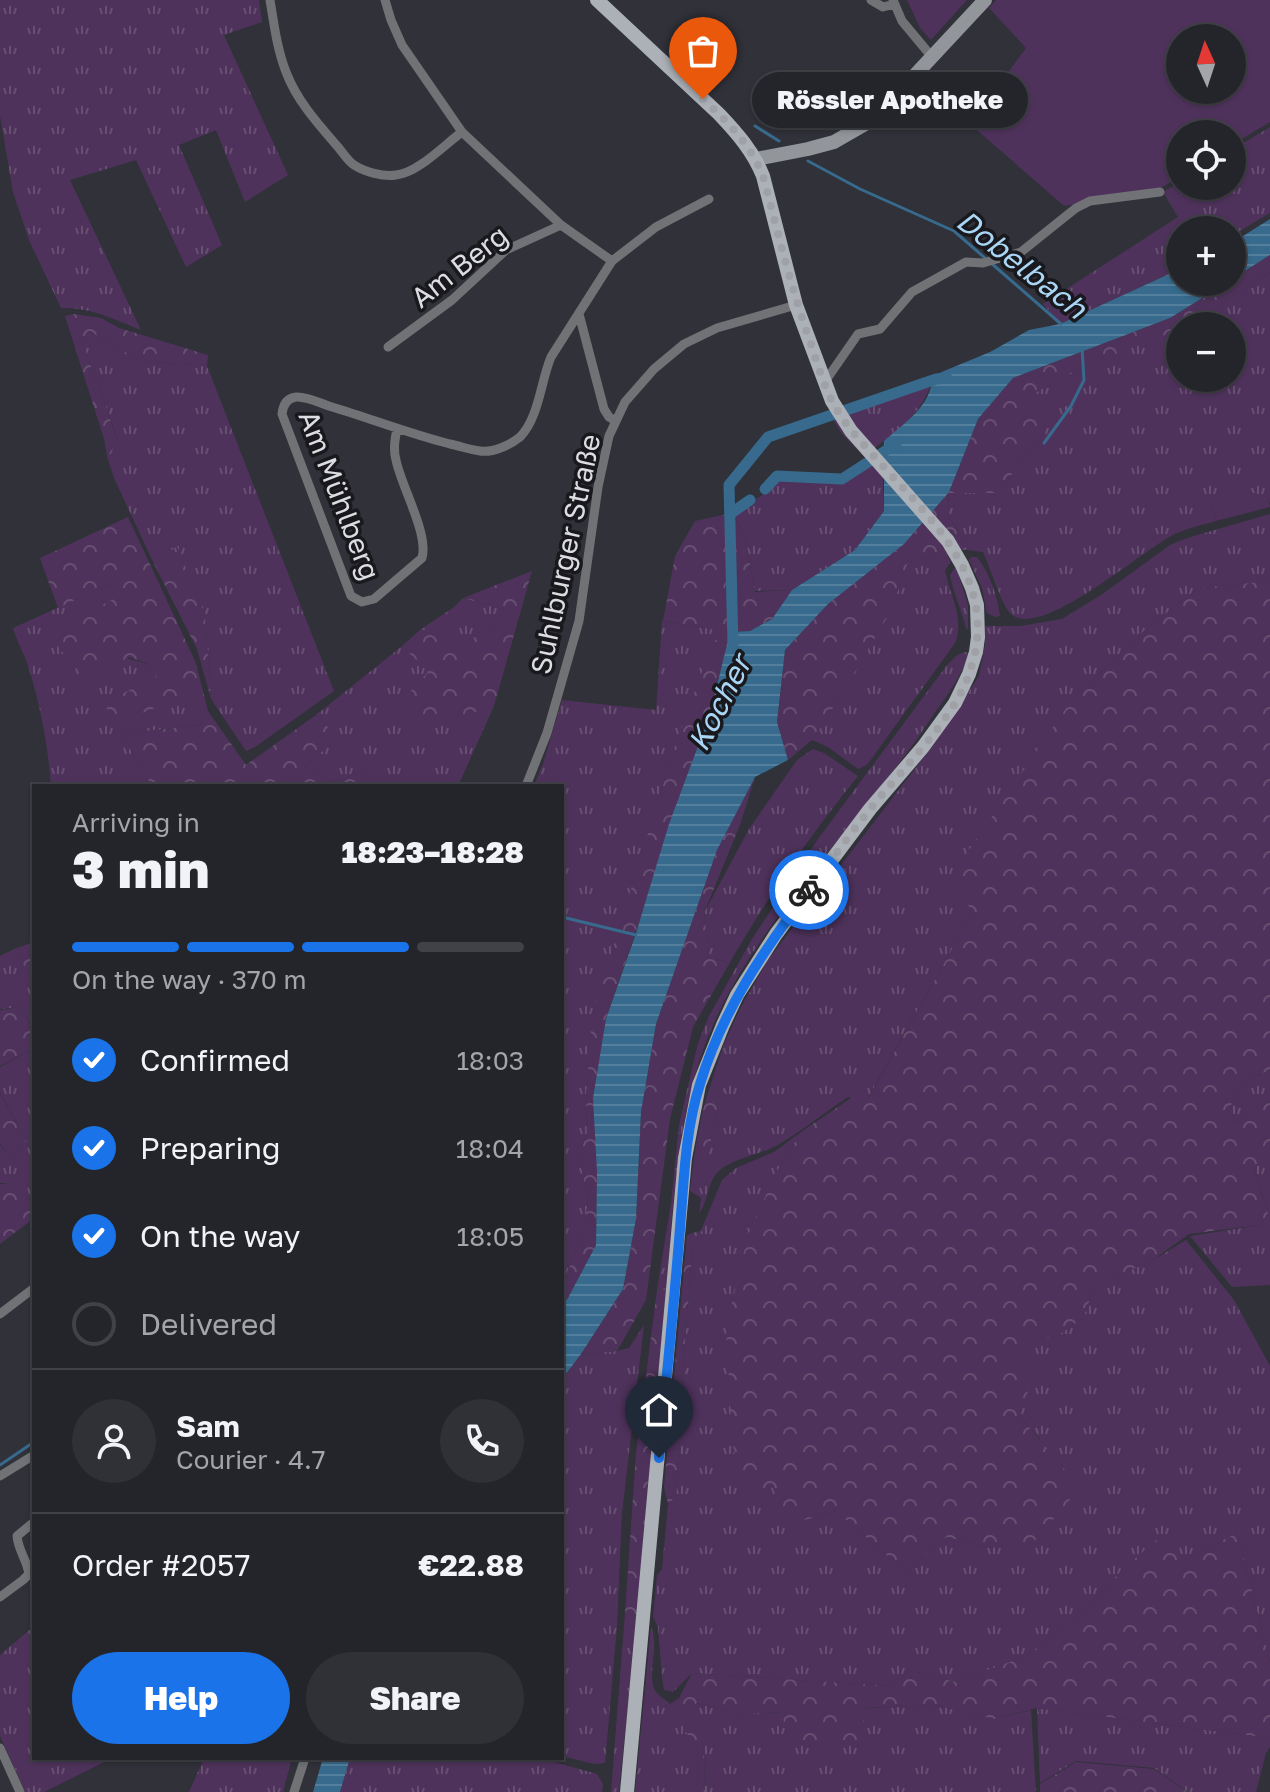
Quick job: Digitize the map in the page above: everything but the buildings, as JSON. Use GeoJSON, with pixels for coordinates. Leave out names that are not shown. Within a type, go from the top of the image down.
{"type":"FeatureCollection","features":[{"type":"Feature","properties":{"kind":"main road"},"geometry":{"type":"LineString","coordinates":[[597,0],[719,114],[756,159],[796,305],[832,401],[851,431],[948,541],[972,588],[977,605],[978,637],[969,674],[955,703],[923,747],[870,809],[762,954],[728,1015],[699,1085],[685,1158],[627,1792]]}},
{"type":"Feature","properties":{"kind":"main road"},"geometry":{"type":"LineString","coordinates":[[756,159],[834,142],[874,119],[985,0]]}},
{"type":"Feature","properties":{"kind":"street"},"geometry":{"type":"LineString","coordinates":[[270,0],[279,53],[287,75],[300,100],[353,165],[369,172],[398,175],[413,170],[462,132]]}},
{"type":"Feature","properties":{"kind":"street"},"geometry":{"type":"LineString","coordinates":[[385,0],[402,45],[462,132],[561,225],[612,261]]}},
{"type":"Feature","properties":{"kind":"street"},"geometry":{"type":"LineString","coordinates":[[871,0],[883,7],[894,2],[902,21],[932,57]]}},
{"type":"Feature","properties":{"kind":"street"},"geometry":{"type":"LineString","coordinates":[[824,383],[858,334],[880,329],[912,292],[966,262],[983,263],[1021,252],[1076,208],[1090,201],[1160,192]]}},
{"type":"Feature","properties":{"kind":"street"},"geometry":{"type":"LineString","coordinates":[[397,429],[482,452],[496,450],[521,436],[539,398],[551,357],[612,261],[656,227],[709,199]]}},
{"type":"Feature","properties":{"kind":"street","name":"Am Berg"},"geometry":{"type":"LineString","coordinates":[[388,347],[452,300],[506,250],[561,225]]}},
{"type":"Feature","properties":{"kind":"street","name":"Suhlburger Straße"},"geometry":{"type":"LineString","coordinates":[[527,784],[547,733],[579,621],[598,487],[609,436],[625,402],[654,369],[684,344],[717,328],[796,305]]}},
{"type":"Feature","properties":{"kind":"street","name":"Suhlburger Straße"},"geometry":{"type":"LineString","coordinates":[[579,314],[604,409],[616,421]]}},
{"type":"Feature","properties":{"kind":"street","name":"Am Mühlberg"},"geometry":{"type":"LineString","coordinates":[[294,397],[304,398],[397,429],[394,445],[396,461],[422,538],[424,553],[374,599],[362,602],[351,596],[282,414],[283,407],[294,397]]}},
{"type":"Feature","properties":{"kind":"street"},"geometry":{"type":"LineString","coordinates":[[0,1314],[32,1290]]}},
{"type":"Feature","properties":{"kind":"street"},"geometry":{"type":"LineString","coordinates":[[0,1476],[32,1456]]}},
{"type":"Feature","properties":{"kind":"street"},"geometry":{"type":"LineString","coordinates":[[0,1597],[29,1574],[17,1536],[32,1524]]}},
{"type":"Feature","properties":{"kind":"street"},"geometry":{"type":"LineString","coordinates":[[1,1750],[20,1792]]}},
{"type":"Feature","properties":{"kind":"street"},"geometry":{"type":"LineString","coordinates":[[294,1792],[304,1760]]}},
{"type":"Feature","properties":{"kind":"green space"},"geometry":{"type":"Polygon","coordinates":[[[0,0],[259,0],[262,22],[224,35],[288,175],[245,202],[216,130],[179,145],[222,245],[186,267],[136,160],[70,180],[141,330],[92,312],[61,308],[29,240],[13,192],[0,116],[0,0]]]}},
{"type":"Feature","properties":{"kind":"green space"},"geometry":{"type":"Polygon","coordinates":[[[907,0],[967,0],[931,40],[920,28],[907,0]]]}},
{"type":"Feature","properties":{"kind":"green space"},"geometry":{"type":"Polygon","coordinates":[[[996,0],[1270,0],[1270,122],[1246,137],[1246,120],[1166,120],[1166,185],[1064,206],[970,124],[1026,48],[989,8],[996,0]]]}},
{"type":"Feature","properties":{"kind":"green space"},"geometry":{"type":"Polygon","coordinates":[[[1270,127],[1270,213],[1246,227],[1246,216],[1177,216],[1168,200],[1246,200],[1246,142],[1270,127]]]}},
{"type":"Feature","properties":{"kind":"green space"},"geometry":{"type":"Polygon","coordinates":[[[1166,225],[1166,275],[1060,324],[1043,304],[1166,225]]]}},
{"type":"Feature","properties":{"kind":"green space"},"geometry":{"type":"Polygon","coordinates":[[[1270,255],[1270,272],[1246,287],[1246,270],[1270,255]]]}},
{"type":"Feature","properties":{"kind":"green space"},"geometry":{"type":"Polygon","coordinates":[[[1270,272],[1270,503],[1267,498],[1212,502],[1216,521],[1175,534],[1068,604],[1045,615],[1025,619],[1011,614],[983,552],[967,550],[948,514],[949,492],[1000,493],[1020,461],[1043,440],[1044,418],[1027,397],[1075,370],[1166,334],[1166,392],[1246,392],[1246,312],[1206,312],[1231,296],[1246,296],[1246,287],[1270,272]]]}},
{"type":"Feature","properties":{"kind":"green space"},"geometry":{"type":"Polygon","coordinates":[[[1205,296],[1231,296],[1206,312],[1180,312],[1205,296]]]}},
{"type":"Feature","properties":{"kind":"green space"},"geometry":{"type":"Polygon","coordinates":[[[74,314],[101,318],[119,328],[208,355],[207,366],[141,361],[89,331],[82,341],[118,441],[107,456],[65,316],[74,314]]]}},
{"type":"Feature","properties":{"kind":"green space"},"geometry":{"type":"Polygon","coordinates":[[[1166,320],[1166,335],[1075,370],[1028,397],[1044,418],[1043,440],[1020,461],[1000,493],[949,493],[948,514],[967,550],[939,561],[927,558],[908,562],[891,611],[835,705],[812,740],[788,760],[777,722],[785,650],[828,604],[949,492],[978,419],[1013,378],[1166,320]]]}},
{"type":"Feature","properties":{"kind":"green space"},"geometry":{"type":"Polygon","coordinates":[[[89,331],[141,361],[207,366],[334,691],[246,751],[211,699],[205,615],[177,547],[154,564],[114,478],[107,456],[118,440],[82,341],[89,331]]]}},
{"type":"Feature","properties":{"kind":"green space"},"geometry":{"type":"Polygon","coordinates":[[[933,378],[914,414],[864,456],[842,434],[831,416],[902,394],[933,378]]]}},
{"type":"Feature","properties":{"kind":"green space"},"geometry":{"type":"Polygon","coordinates":[[[882,455],[884,511],[855,550],[792,590],[755,591],[745,537],[733,514],[761,496],[778,479],[845,481],[882,455]]]}},
{"type":"Feature","properties":{"kind":"green space"},"geometry":{"type":"Polygon","coordinates":[[[1248,491],[1268,498],[1270,507],[1216,521],[1212,502],[1248,491]]]}},
{"type":"Feature","properties":{"kind":"green space"},"geometry":{"type":"Polygon","coordinates":[[[1270,514],[1270,581],[1198,588],[1144,631],[1071,701],[973,912],[868,1098],[848,1097],[774,1147],[721,1169],[713,1179],[699,1213],[701,1198],[690,1191],[694,1157],[708,1158],[723,1090],[710,1086],[741,1007],[768,960],[934,744],[979,676],[985,626],[1020,626],[1062,619],[1170,545],[1270,514]]]}},
{"type":"Feature","properties":{"kind":"green space"},"geometry":{"type":"Polygon","coordinates":[[[733,515],[745,537],[755,592],[792,590],[772,619],[750,631],[730,632],[710,714],[606,1019],[596,1245],[564,1303],[564,1279],[582,1240],[588,1201],[578,1149],[587,1137],[586,1097],[592,1016],[676,742],[713,642],[729,632],[663,621],[675,556],[695,521],[733,515]]]}},
{"type":"Feature","properties":{"kind":"green space"},"geometry":{"type":"Polygon","coordinates":[[[128,517],[196,663],[208,711],[246,765],[316,715],[339,738],[304,766],[334,782],[363,771],[369,784],[151,784],[121,734],[201,725],[196,692],[117,723],[103,703],[157,677],[151,665],[129,657],[87,681],[48,635],[117,597],[110,584],[58,608],[40,558],[128,517]]]}},
{"type":"Feature","properties":{"kind":"green space"},"geometry":{"type":"Polygon","coordinates":[[[177,546],[205,615],[211,699],[197,649],[154,564],[177,546]]]}},
{"type":"Feature","properties":{"kind":"green space"},"geometry":{"type":"Polygon","coordinates":[[[948,557],[951,561],[945,571],[958,625],[955,643],[867,765],[858,769],[828,747],[812,740],[890,611],[908,562],[927,558],[939,561],[948,557]]]}},
{"type":"Feature","properties":{"kind":"green space"},"geometry":{"type":"Polygon","coordinates":[[[977,557],[989,577],[1000,616],[987,613],[982,588],[969,560],[977,557]]]}},
{"type":"Feature","properties":{"kind":"green space"},"geometry":{"type":"Polygon","coordinates":[[[956,566],[968,605],[968,629],[950,575],[956,566]]]}},
{"type":"Feature","properties":{"kind":"green space"},"geometry":{"type":"Polygon","coordinates":[[[532,571],[494,706],[430,728],[400,703],[428,672],[402,646],[421,629],[464,653],[477,633],[501,628],[506,610],[463,598],[532,571]]]}},
{"type":"Feature","properties":{"kind":"green space"},"geometry":{"type":"Polygon","coordinates":[[[1270,581],[1270,1070],[1243,1082],[1231,1105],[1235,1124],[1270,1101],[1270,1151],[1254,1168],[1268,1213],[1261,1225],[1189,1234],[1150,1262],[1111,1278],[1092,1294],[1083,1318],[1058,1335],[1003,1350],[1035,1369],[1020,1416],[1080,1488],[1032,1544],[1010,1539],[993,1548],[946,1537],[906,1572],[836,1511],[805,1520],[781,1508],[772,1486],[742,1495],[732,1439],[726,1328],[748,1235],[776,1173],[801,1132],[851,1098],[869,1097],[973,912],[949,879],[1071,701],[1144,631],[1198,588],[1270,581]]]}},
{"type":"Feature","properties":{"kind":"green space"},"geometry":{"type":"Polygon","coordinates":[[[110,584],[118,598],[49,636],[151,665],[158,678],[196,691],[201,725],[121,734],[151,784],[51,784],[37,698],[13,628],[110,584]]]}},
{"type":"Feature","properties":{"kind":"green space"},"geometry":{"type":"Polygon","coordinates":[[[463,598],[506,610],[502,628],[477,633],[464,654],[421,629],[463,598]]]}},
{"type":"Feature","properties":{"kind":"green space"},"geometry":{"type":"Polygon","coordinates":[[[662,621],[730,632],[676,742],[593,1016],[586,1097],[587,1137],[578,1149],[588,1201],[582,1240],[564,1279],[564,784],[535,784],[562,700],[656,710],[662,621]]]}},
{"type":"Feature","properties":{"kind":"green space"},"geometry":{"type":"Polygon","coordinates":[[[402,646],[429,672],[430,727],[494,706],[459,784],[369,784],[363,771],[334,782],[304,766],[338,738],[316,715],[402,646]]]}},
{"type":"Feature","properties":{"kind":"green space"},"geometry":{"type":"Polygon","coordinates":[[[965,652],[969,653],[966,661],[946,697],[774,922],[720,1010],[706,1043],[686,1111],[666,1288],[657,1290],[679,1125],[698,1043],[709,1016],[752,939],[818,839],[947,665],[965,652]]]}},
{"type":"Feature","properties":{"kind":"green space"},"geometry":{"type":"Polygon","coordinates":[[[813,749],[858,776],[790,867],[729,964],[709,955],[704,913],[749,829],[797,760],[813,749]]]}},
{"type":"Feature","properties":{"kind":"green space"},"geometry":{"type":"Polygon","coordinates":[[[755,777],[740,825],[704,913],[709,955],[729,964],[693,1027],[670,1119],[646,1300],[617,1351],[581,1354],[623,1289],[636,1219],[641,1112],[656,1024],[717,849],[755,777]]]}},
{"type":"Feature","properties":{"kind":"green space"},"geometry":{"type":"Polygon","coordinates":[[[32,943],[32,980],[14,949],[32,943]]]}},
{"type":"Feature","properties":{"kind":"green space"},"geometry":{"type":"Polygon","coordinates":[[[14,949],[32,980],[32,1026],[20,1007],[0,1009],[0,956],[14,949]]]}},
{"type":"Feature","properties":{"kind":"green space"},"geometry":{"type":"Polygon","coordinates":[[[20,1007],[32,1027],[32,1049],[0,1066],[0,1010],[20,1007]]]}},
{"type":"Feature","properties":{"kind":"green space"},"geometry":{"type":"Polygon","coordinates":[[[32,1049],[32,1201],[10,1183],[0,1183],[0,1145],[10,1155],[27,1140],[0,1093],[0,1067],[32,1049]]]}},
{"type":"Feature","properties":{"kind":"green space"},"geometry":{"type":"Polygon","coordinates":[[[1270,1070],[1270,1101],[1235,1124],[1231,1105],[1243,1082],[1270,1070]]]}},
{"type":"Feature","properties":{"kind":"green space"},"geometry":{"type":"Polygon","coordinates":[[[710,1086],[724,1090],[716,1111],[708,1159],[694,1157],[710,1086]]]}},
{"type":"Feature","properties":{"kind":"green space"},"geometry":{"type":"Polygon","coordinates":[[[0,1094],[27,1140],[10,1155],[0,1144],[0,1094]]]}},
{"type":"Feature","properties":{"kind":"green space"},"geometry":{"type":"Polygon","coordinates":[[[801,1132],[776,1173],[772,1486],[805,1520],[836,1511],[906,1572],[946,1537],[993,1548],[1040,1439],[1020,1416],[1001,1350],[1058,1335],[1083,1318],[1092,1294],[1111,1278],[1150,1262],[1186,1240],[1234,1300],[1270,1366],[1270,1661],[1237,1533],[1186,1559],[1159,1539],[1125,1567],[1082,1613],[1026,1656],[955,1682],[910,1670],[890,1686],[692,1673],[673,1692],[664,1690],[658,1627],[653,1617],[657,1575],[662,1569],[668,1504],[676,1497],[692,1252],[722,1180],[736,1168],[774,1152],[801,1132]]]}},
{"type":"Feature","properties":{"kind":"green space"},"geometry":{"type":"Polygon","coordinates":[[[1270,1151],[1270,1285],[1232,1287],[1190,1236],[1261,1225],[1268,1213],[1254,1167],[1270,1151]]]}},
{"type":"Feature","properties":{"kind":"green space"},"geometry":{"type":"Polygon","coordinates":[[[10,1183],[32,1201],[32,1220],[0,1244],[0,1184],[10,1183]]]}},
{"type":"Feature","properties":{"kind":"green space"},"geometry":{"type":"Polygon","coordinates":[[[702,1230],[692,1252],[676,1497],[668,1504],[664,1487],[687,1235],[702,1230]]]}},
{"type":"Feature","properties":{"kind":"green space"},"geometry":{"type":"Polygon","coordinates":[[[666,1288],[637,1616],[625,1613],[636,1453],[657,1290],[666,1288]]]}},
{"type":"Feature","properties":{"kind":"green space"},"geometry":{"type":"Polygon","coordinates":[[[644,1325],[622,1513],[617,1626],[605,1763],[594,1764],[564,1756],[564,1376],[581,1354],[629,1348],[644,1325]]]}},
{"type":"Feature","properties":{"kind":"green space"},"geometry":{"type":"Polygon","coordinates":[[[1237,1533],[1270,1661],[1270,1738],[1037,1708],[994,1719],[935,1705],[864,1708],[863,1741],[791,1744],[781,1712],[739,1714],[696,1703],[704,1755],[705,1792],[697,1792],[698,1747],[670,1704],[679,1698],[692,1673],[890,1686],[910,1670],[955,1682],[1026,1656],[1082,1613],[1125,1567],[1159,1538],[1186,1559],[1237,1533]]]}},
{"type":"Feature","properties":{"kind":"green space"},"geometry":{"type":"Polygon","coordinates":[[[625,1613],[637,1616],[619,1792],[611,1792],[625,1613]]]}},
{"type":"Feature","properties":{"kind":"green space"},"geometry":{"type":"Polygon","coordinates":[[[651,1627],[654,1641],[653,1685],[674,1709],[698,1747],[697,1792],[635,1792],[651,1627]]]}},
{"type":"Feature","properties":{"kind":"green space"},"geometry":{"type":"Polygon","coordinates":[[[32,1628],[32,1760],[108,1760],[44,1792],[25,1792],[0,1736],[0,1655],[32,1628]]]}},
{"type":"Feature","properties":{"kind":"green space"},"geometry":{"type":"Polygon","coordinates":[[[695,1703],[739,1714],[935,1705],[994,1719],[1031,1710],[1036,1792],[705,1792],[704,1755],[695,1703]]]}},
{"type":"Feature","properties":{"kind":"green space"},"geometry":{"type":"Polygon","coordinates":[[[1037,1708],[1270,1738],[1270,1747],[1256,1792],[1188,1792],[1154,1768],[1076,1761],[1040,1783],[1037,1708]]]}},
{"type":"Feature","properties":{"kind":"green space"},"geometry":{"type":"Polygon","coordinates":[[[203,1760],[291,1760],[283,1792],[189,1792],[203,1760]]]}},
{"type":"Feature","properties":{"kind":"green space"},"geometry":{"type":"Polygon","coordinates":[[[349,1760],[547,1760],[597,1774],[603,1784],[602,1792],[340,1792],[349,1760]]]}},
{"type":"Feature","properties":{"kind":"green space"},"geometry":{"type":"Polygon","coordinates":[[[1076,1762],[1154,1769],[1187,1792],[1040,1792],[1040,1784],[1076,1762]]]}},
{"type":"Feature","properties":{"kind":"water"},"geometry":{"type":"Polygon","coordinates":[[[1270,219],[1270,255],[1246,270],[1246,234],[1270,219]]]}},
{"type":"Feature","properties":{"kind":"water","name":"Kocher"},"geometry":{"type":"Polygon","coordinates":[[[1166,275],[1166,296],[1205,296],[1180,312],[1166,312],[1166,320],[1013,378],[978,419],[949,492],[904,544],[828,604],[785,650],[777,722],[788,760],[755,777],[717,850],[656,1024],[641,1112],[636,1219],[623,1289],[564,1376],[564,1303],[596,1245],[597,1172],[593,1098],[606,1019],[669,824],[710,714],[730,632],[750,631],[772,619],[792,590],[855,550],[884,511],[884,441],[923,405],[932,376],[990,352],[1029,330],[1060,324],[1166,275]]]}},
{"type":"Feature","properties":{"kind":"water"},"geometry":{"type":"Polygon","coordinates":[[[322,1760],[349,1760],[340,1792],[313,1792],[322,1760]]]}},
{"type":"Feature","properties":{"kind":"waterway","name":"Dobelbach"},"geometry":{"type":"LineString","coordinates":[[755,126],[779,141]]}},
{"type":"Feature","properties":{"kind":"waterway","name":"Dobelbach"},"geometry":{"type":"LineString","coordinates":[[808,161],[860,189],[954,231],[985,258]]}},
{"type":"Feature","properties":{"kind":"waterway","name":"Dobelbach"},"geometry":{"type":"LineString","coordinates":[[991,263],[1061,324]]}},
{"type":"Feature","properties":{"kind":"waterway"},"geometry":{"type":"LineString","coordinates":[[1044,443],[1071,406],[1084,380],[1082,348]]}},
{"type":"Feature","properties":{"kind":"waterway","name":"Kocher"},"geometry":{"type":"LineString","coordinates":[[733,645],[729,485],[768,437],[936,379],[947,378]]}},
{"type":"Feature","properties":{"kind":"waterway"},"geometry":{"type":"LineString","coordinates":[[765,489],[777,476],[842,479],[896,444]]}},
{"type":"Feature","properties":{"kind":"waterway"},"geometry":{"type":"LineString","coordinates":[[730,514],[750,500]]}},
{"type":"Feature","properties":{"kind":"waterway"},"geometry":{"type":"LineString","coordinates":[[564,917],[636,935]]}},
{"type":"Feature","properties":{"kind":"waterway"},"geometry":{"type":"LineString","coordinates":[[0,1465],[32,1443]]}},
{"type":"Feature","properties":{"kind":"way so far"},"geometry":{"type":"LineString","coordinates":[[703,99],[736,131],[756,159],[796,305],[832,401],[851,431],[948,541],[962,565],[977,605],[976,652],[955,703],[809,890]]}},
{"type":"Feature","properties":{"kind":"place","name":"Rössler Apotheke"},"geometry":{"type":"Point","coordinates":[703,99]}},
{"type":"Feature","properties":{"kind":"route"},"geometry":{"type":"LineString","coordinates":[[659,1458],[685,1158],[699,1085],[737,995],[755,964],[809,890]]}}]}
